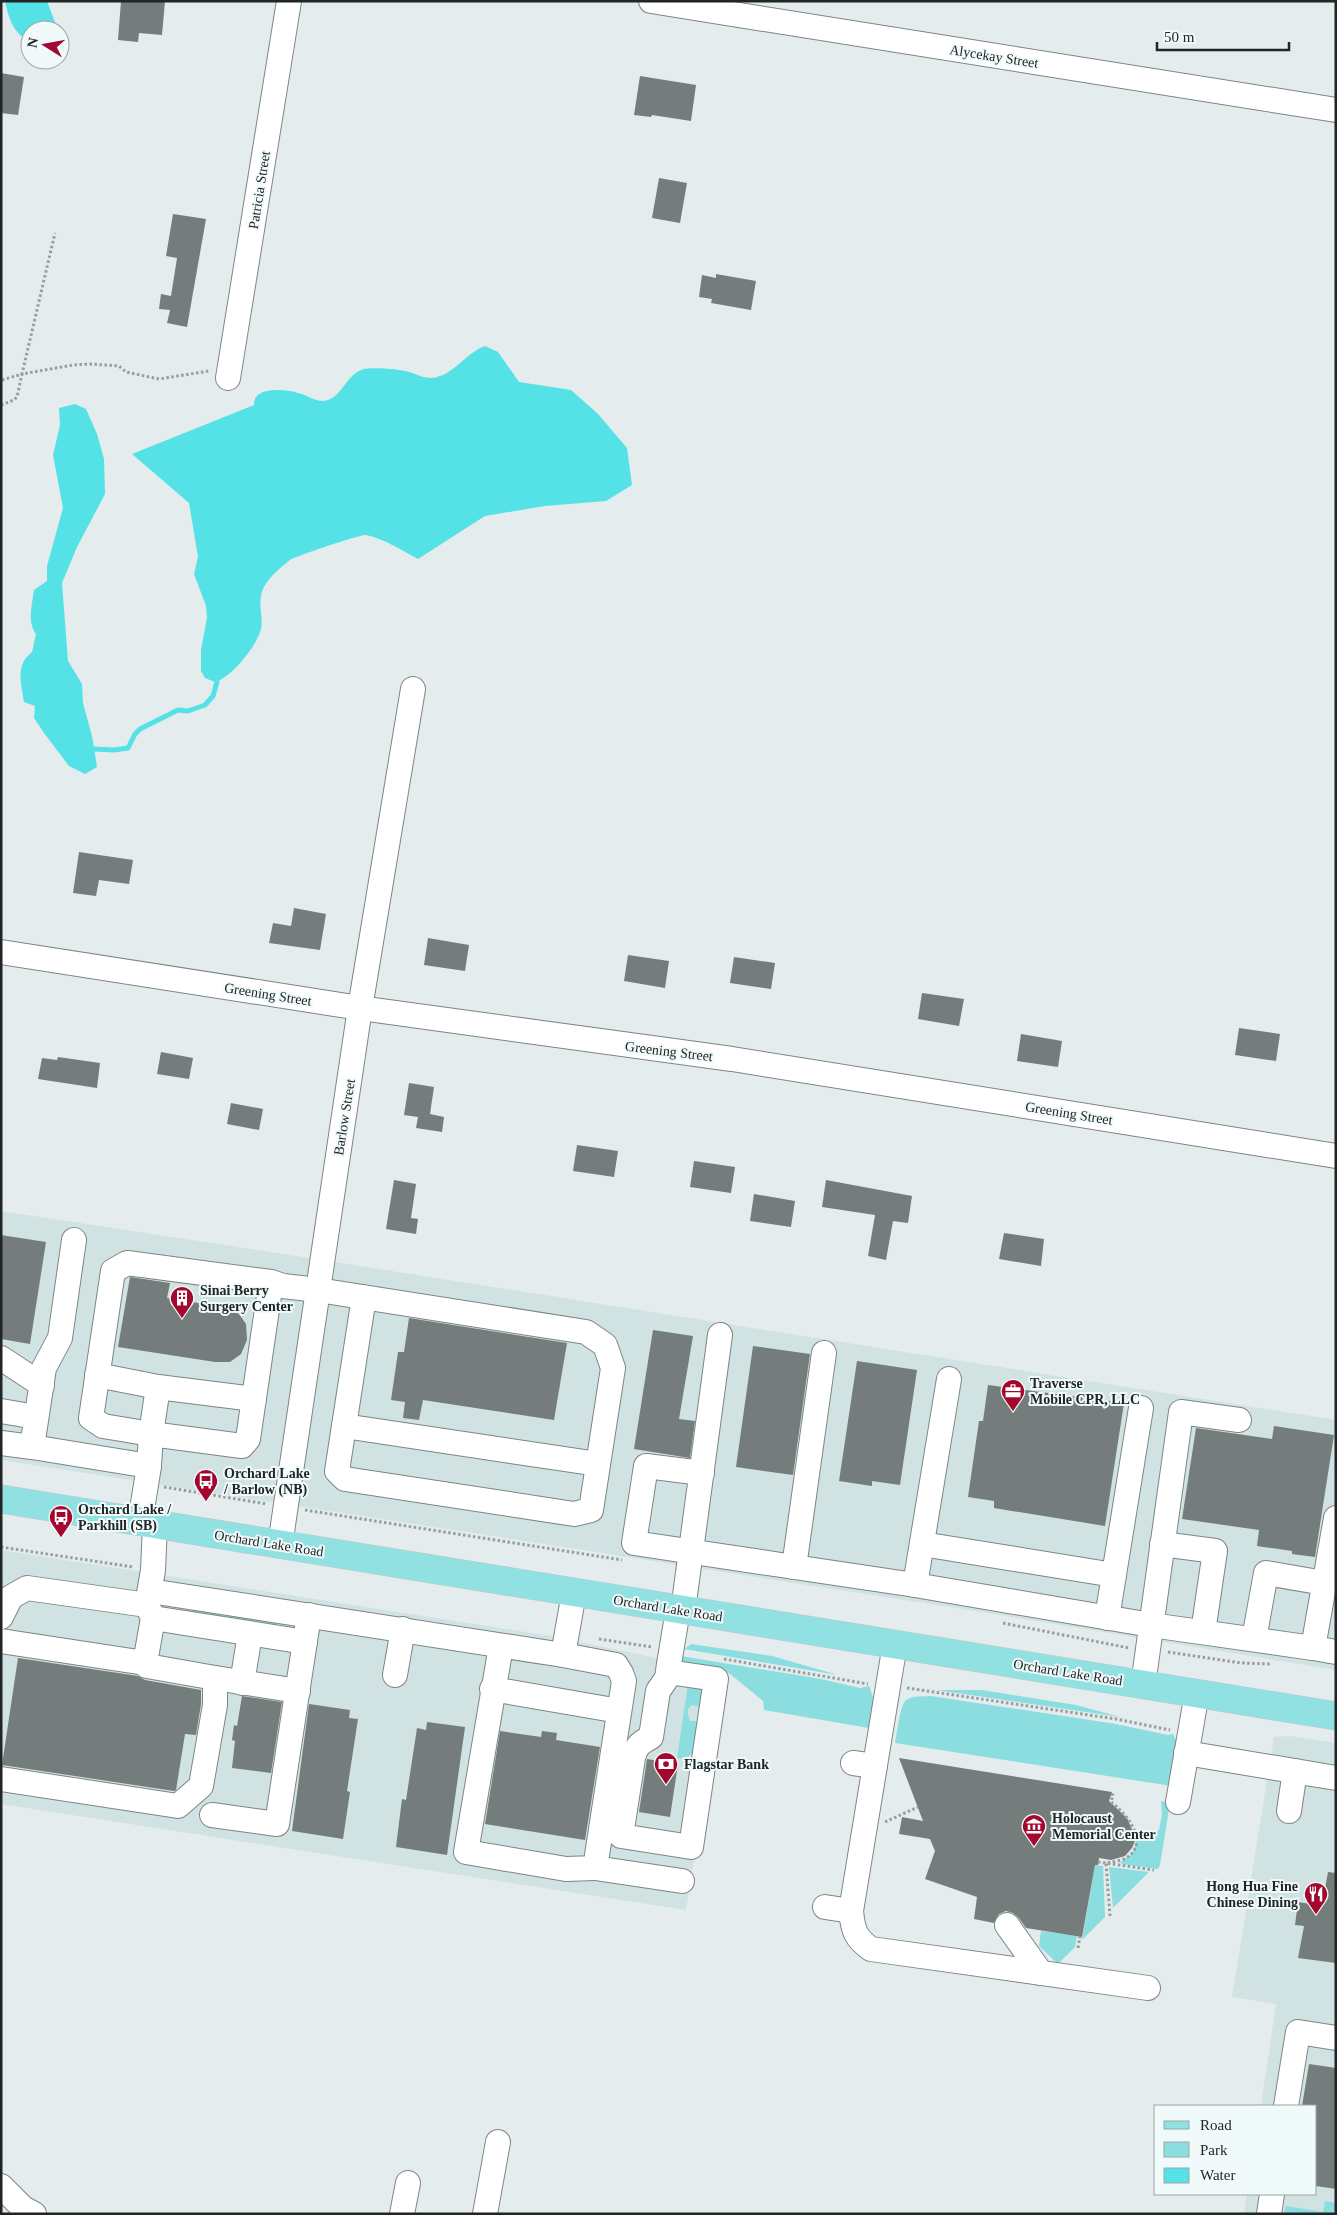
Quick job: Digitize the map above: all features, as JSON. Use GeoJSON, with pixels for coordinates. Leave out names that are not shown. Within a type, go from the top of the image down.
{"type":"FeatureCollection","features":[{"type":"Feature","properties":{"kind":"main road","name":"Orchard Lake Road"},"geometry":{"type":"LineString","coordinates":[[1,1500],[1336,1716]]}},
{"type":"Feature","properties":{"kind":"street","name":"Patricia Street"},"geometry":{"type":"LineString","coordinates":[[229,376],[289,1]]}},
{"type":"Feature","properties":{"kind":"street","name":"Alycekay Street"},"geometry":{"type":"LineString","coordinates":[[651,1],[1336,110]]}},
{"type":"Feature","properties":{"kind":"street","name":"Barlow Street"},"geometry":{"type":"LineString","coordinates":[[280,1545],[360,1008],[413,689]]}},
{"type":"Feature","properties":{"kind":"street","name":"Greening Street"},"geometry":{"type":"LineString","coordinates":[[1,952],[360,1008],[742,1061],[1336,1156]]}},
{"type":"Feature","properties":{"kind":"street"},"geometry":{"type":"LineString","coordinates":[[32,1447],[44,1368],[60,1338],[74,1240]]}},
{"type":"Feature","properties":{"kind":"street"},"geometry":{"type":"LineString","coordinates":[[271,1282],[248,1438],[242,1446],[103,1426],[90,1418],[113,1271],[127,1263],[271,1282],[283,1286],[318,1290],[364,1297],[586,1332],[605,1345],[613,1368],[591,1510],[574,1514],[345,1479],[337,1471],[364,1297]]}},
{"type":"Feature","properties":{"kind":"street"},"geometry":{"type":"LineString","coordinates":[[670,1661],[716,1680],[691,1847],[621,1836],[635,1748],[639,1743],[651,1737],[658,1692],[667,1678],[670,1661],[681,1610],[691,1553],[720,1335]]}},
{"type":"Feature","properties":{"kind":"street"},"geometry":{"type":"LineString","coordinates":[[794,1567],[824,1353]]}},
{"type":"Feature","properties":{"kind":"street"},"geometry":{"type":"LineString","coordinates":[[1,1358],[42,1384]]}},
{"type":"Feature","properties":{"kind":"street"},"geometry":{"type":"LineString","coordinates":[[97,1375],[158,1387],[254,1399]]}},
{"type":"Feature","properties":{"kind":"street"},"geometry":{"type":"LineString","coordinates":[[915,1585],[949,1379]]}},
{"type":"Feature","properties":{"kind":"street"},"geometry":{"type":"LineString","coordinates":[[145,1663],[151,1596],[148,1523],[149,1466],[151,1434],[158,1387]]}},
{"type":"Feature","properties":{"kind":"street"},"geometry":{"type":"LineString","coordinates":[[1107,1618],[1141,1408]]}},
{"type":"Feature","properties":{"kind":"street"},"geometry":{"type":"LineString","coordinates":[[1,1411],[36,1417]]}},
{"type":"Feature","properties":{"kind":"street"},"geometry":{"type":"LineString","coordinates":[[1143,1685],[1181,1412],[1239,1420]]}},
{"type":"Feature","properties":{"kind":"street"},"geometry":{"type":"LineString","coordinates":[[344,1426],[598,1464]]}},
{"type":"Feature","properties":{"kind":"street"},"geometry":{"type":"LineString","coordinates":[[1,1443],[149,1466]]}},
{"type":"Feature","properties":{"kind":"street"},"geometry":{"type":"LineString","coordinates":[[702,1473],[646,1466],[634,1543],[915,1585],[1151,1625],[1325,1650],[1324,1583],[1336,1518]]}},
{"type":"Feature","properties":{"kind":"street"},"geometry":{"type":"LineString","coordinates":[[922,1544],[1114,1575]]}},
{"type":"Feature","properties":{"kind":"street"},"geometry":{"type":"LineString","coordinates":[[1162,1544],[1215,1551],[1203,1632]]}},
{"type":"Feature","properties":{"kind":"street"},"geometry":{"type":"LineString","coordinates":[[1254,1640],[1266,1572],[1324,1583]]}},
{"type":"Feature","properties":{"kind":"street"},"geometry":{"type":"LineString","coordinates":[[1,1617],[11,1597],[27,1588],[151,1596],[309,1615],[501,1646],[565,1644],[616,1665],[622,1672],[624,1681],[595,1868]]}},
{"type":"Feature","properties":{"kind":"street"},"geometry":{"type":"LineString","coordinates":[[565,1644],[574,1592]]}},
{"type":"Feature","properties":{"kind":"street"},"geometry":{"type":"LineString","coordinates":[[151,1596],[250,1634],[305,1642]]}},
{"type":"Feature","properties":{"kind":"street"},"geometry":{"type":"LineString","coordinates":[[212,1815],[277,1824],[309,1615]]}},
{"type":"Feature","properties":{"kind":"street"},"geometry":{"type":"LineString","coordinates":[[395,1675],[403,1629]]}},
{"type":"Feature","properties":{"kind":"street"},"geometry":{"type":"LineString","coordinates":[[242,1683],[250,1634]]}},
{"type":"Feature","properties":{"kind":"street"},"geometry":{"type":"LineString","coordinates":[[1,1641],[145,1663],[147,1666],[298,1691]]}},
{"type":"Feature","properties":{"kind":"street"},"geometry":{"type":"LineString","coordinates":[[895,1644],[889,1685],[864,1764],[852,1911],[853,1926],[859,1941],[871,1949],[1148,1988]]}},
{"type":"Feature","properties":{"kind":"street"},"geometry":{"type":"LineString","coordinates":[[501,1646],[492,1690],[466,1852],[566,1869],[595,1868],[682,1881]]}},
{"type":"Feature","properties":{"kind":"street"},"geometry":{"type":"LineString","coordinates":[[1,1779],[178,1806],[201,1786],[215,1705],[215,1678]]}},
{"type":"Feature","properties":{"kind":"street"},"geometry":{"type":"LineString","coordinates":[[492,1690],[619,1710]]}},
{"type":"Feature","properties":{"kind":"street"},"geometry":{"type":"LineString","coordinates":[[1178,1802],[1197,1693]]}},
{"type":"Feature","properties":{"kind":"street"},"geometry":{"type":"LineString","coordinates":[[1188,1744],[1295,1771],[1336,1778]]}},
{"type":"Feature","properties":{"kind":"street"},"geometry":{"type":"LineString","coordinates":[[1289,1811],[1295,1771]]}},
{"type":"Feature","properties":{"kind":"street"},"geometry":{"type":"LineString","coordinates":[[825,1907],[852,1911]]}},
{"type":"Feature","properties":{"kind":"street"},"geometry":{"type":"LineString","coordinates":[[1007,1925],[1041,1973]]}},
{"type":"Feature","properties":{"kind":"street"},"geometry":{"type":"LineString","coordinates":[[1286,2105],[1298,2032],[1336,2038]]}},
{"type":"Feature","properties":{"kind":"street"},"geometry":{"type":"LineString","coordinates":[[485,2214],[498,2142]]}},
{"type":"Feature","properties":{"kind":"street"},"geometry":{"type":"LineString","coordinates":[[402,2214],[408,2183]]}},
{"type":"Feature","properties":{"kind":"street"},"geometry":{"type":"LineString","coordinates":[[1,2186],[23,2208],[34,2214]]}},
{"type":"Feature","properties":{"kind":"street"},"geometry":{"type":"LineString","coordinates":[[1269,2214],[1272,2195]]}},
{"type":"Feature","properties":{"kind":"path"},"geometry":{"type":"LineString","coordinates":[[1,405],[14,400],[16,397],[55,233]]}},
{"type":"Feature","properties":{"kind":"path"},"geometry":{"type":"LineString","coordinates":[[2,380],[22,374],[72,365],[90,364],[119,366],[126,372],[159,379],[204,371],[229,376]]}},
{"type":"Feature","properties":{"kind":"path"},"geometry":{"type":"LineString","coordinates":[[1,1547],[151,1596]]}},
{"type":"Feature","properties":{"kind":"path"},"geometry":{"type":"LineString","coordinates":[[565,1644],[670,1661]]}},
{"type":"Feature","properties":{"kind":"path"},"geometry":{"type":"LineString","coordinates":[[718,1658],[820,1675],[853,1683],[889,1685],[1116,1719],[1188,1744]]}},
{"type":"Feature","properties":{"kind":"path"},"geometry":{"type":"LineString","coordinates":[[1106,1863],[1120,1860],[1130,1854],[1136,1842],[1132,1823],[1111,1802],[1113,1795],[1111,1794]]}},
{"type":"Feature","properties":{"kind":"path"},"geometry":{"type":"LineString","coordinates":[[1098,1862],[1154,1870]]}},
{"type":"Feature","properties":{"kind":"path"},"geometry":{"type":"LineString","coordinates":[[1106,1863],[1110,1916]]}},
{"type":"Feature","properties":{"kind":"path"},"geometry":{"type":"LineString","coordinates":[[1078,1948],[1080,1936]]}},
{"type":"Feature","properties":{"kind":"shaded area"},"geometry":{"type":"Polygon","coordinates":[[[1,1211],[1336,1420],[1336,1670],[950,1607],[1,1460],[1,1211]]]}},
{"type":"Feature","properties":{"kind":"shaded area"},"geometry":{"type":"Polygon","coordinates":[[[1,1550],[551,1636],[724,1672],[686,1910],[1,1804],[1,1550]]]}},
{"type":"Feature","properties":{"kind":"shaded area"},"geometry":{"type":"Polygon","coordinates":[[[1290,1736],[1336,1743],[1336,2214],[1244,2214],[1247,2195],[1317,2195],[1317,2105],[1261,2105],[1276,2004],[1232,1997],[1274,1737],[1290,1736]]]}},
{"type":"Feature","properties":{"kind":"green space"},"geometry":{"type":"Polygon","coordinates":[[[193,1607],[274,1620],[277,1624],[276,1627],[191,1617],[193,1607]]]}},
{"type":"Feature","properties":{"kind":"green space"},"geometry":{"type":"Polygon","coordinates":[[[691,1644],[772,1656],[838,1675],[684,1649],[691,1644]]]}},
{"type":"Feature","properties":{"kind":"green space"},"geometry":{"type":"Polygon","coordinates":[[[681,1656],[821,1679],[860,1688],[869,1686],[874,1700],[869,1728],[764,1710],[763,1701],[729,1673],[678,1665],[681,1656]]]}},
{"type":"Feature","properties":{"kind":"green space"},"geometry":{"type":"Polygon","coordinates":[[[688,1684],[704,1687],[697,1749],[685,1759],[677,1758],[688,1684]],[[692,1705],[688,1709],[690,1721],[698,1721],[700,1707],[692,1705]]]}},
{"type":"Feature","properties":{"kind":"green space"},"geometry":{"type":"Polygon","coordinates":[[[936,1690],[982,1690],[1076,1705],[1120,1717],[936,1690]]]}},
{"type":"Feature","properties":{"kind":"green space"},"geometry":{"type":"Polygon","coordinates":[[[931,1696],[1116,1724],[1168,1735],[1173,1734],[1178,1744],[1172,1786],[895,1743],[900,1713],[906,1700],[915,1697],[931,1696]]]}},
{"type":"Feature","properties":{"kind":"green space"},"geometry":{"type":"Polygon","coordinates":[[[1161,1801],[1170,1803],[1158,1869],[1121,1864],[1122,1861],[1133,1853],[1137,1838],[1153,1835],[1159,1830],[1162,1814],[1161,1801]]]}},
{"type":"Feature","properties":{"kind":"green space"},"geometry":{"type":"Polygon","coordinates":[[[1095,1865],[1103,1866],[1105,1917],[1082,1940],[1095,1865]]]}},
{"type":"Feature","properties":{"kind":"green space"},"geometry":{"type":"Polygon","coordinates":[[[1109,1867],[1149,1872],[1113,1908],[1109,1867]]]}},
{"type":"Feature","properties":{"kind":"green space"},"geometry":{"type":"Polygon","coordinates":[[[1041,1931],[1077,1936],[1075,1947],[1058,1964],[1039,1946],[1041,1931]]]}},
{"type":"Feature","properties":{"kind":"green space"},"geometry":{"type":"Polygon","coordinates":[[[1325,2201],[1336,2203],[1336,2214],[1284,2214],[1286,2206],[1323,2212],[1325,2201]]]}},
{"type":"Feature","properties":{"kind":"water"},"geometry":{"type":"Polygon","coordinates":[[[5,1],[47,1],[54,20],[20,20],[20,34],[13,25],[5,1]]]}},
{"type":"Feature","properties":{"kind":"water"},"geometry":{"type":"Polygon","coordinates":[[[485,346],[498,352],[519,382],[571,390],[598,414],[627,448],[632,485],[606,501],[545,506],[485,516],[418,559],[386,542],[366,535],[341,541],[290,560],[276,572],[264,587],[260,603],[261,629],[249,652],[236,668],[221,679],[215,682],[205,678],[201,671],[201,650],[207,618],[206,606],[194,574],[198,557],[189,503],[132,454],[254,405],[255,399],[264,392],[279,390],[301,394],[317,400],[329,400],[339,392],[352,376],[364,369],[400,370],[431,378],[453,369],[471,354],[485,346]]]}},
{"type":"Feature","properties":{"kind":"water"},"geometry":{"type":"Polygon","coordinates":[[[75,404],[86,409],[97,434],[104,459],[105,494],[77,547],[62,583],[68,661],[82,684],[83,703],[92,736],[97,767],[85,774],[69,766],[34,718],[35,706],[24,702],[21,675],[23,663],[32,652],[36,634],[31,619],[34,590],[47,581],[47,566],[63,508],[53,455],[60,425],[59,408],[75,404]]]}},
{"type":"Feature","properties":{"kind":"building"},"geometry":{"type":"Polygon","coordinates":[[[121,1],[165,1],[162,35],[139,33],[138,42],[118,40],[121,1]]]}},
{"type":"Feature","properties":{"kind":"building"},"geometry":{"type":"Polygon","coordinates":[[[1,73],[24,77],[18,115],[1,113],[1,73]]]}},
{"type":"Feature","properties":{"kind":"building"},"geometry":{"type":"Polygon","coordinates":[[[640,76],[696,85],[691,121],[652,115],[651,117],[634,115],[640,76]]]}},
{"type":"Feature","properties":{"kind":"building"},"geometry":{"type":"Polygon","coordinates":[[[659,178],[687,183],[680,223],[652,218],[659,178]]]}},
{"type":"Feature","properties":{"kind":"building"},"geometry":{"type":"Polygon","coordinates":[[[173,214],[206,219],[187,327],[167,323],[170,310],[159,309],[161,294],[171,296],[177,258],[166,256],[173,214]]]}},
{"type":"Feature","properties":{"kind":"building"},"geometry":{"type":"Polygon","coordinates":[[[716,274],[756,281],[751,310],[711,303],[712,299],[699,297],[702,275],[716,278],[716,274]]]}},
{"type":"Feature","properties":{"kind":"building"},"geometry":{"type":"Polygon","coordinates":[[[79,852],[133,860],[129,884],[99,880],[96,896],[73,893],[79,852]]]}},
{"type":"Feature","properties":{"kind":"building"},"geometry":{"type":"Polygon","coordinates":[[[294,908],[326,914],[320,950],[269,943],[273,923],[291,926],[294,908]]]}},
{"type":"Feature","properties":{"kind":"building"},"geometry":{"type":"Polygon","coordinates":[[[428,938],[469,945],[465,971],[424,965],[428,938]]]}},
{"type":"Feature","properties":{"kind":"building"},"geometry":{"type":"Polygon","coordinates":[[[628,955],[669,961],[665,988],[624,981],[628,955]]]}},
{"type":"Feature","properties":{"kind":"building"},"geometry":{"type":"Polygon","coordinates":[[[734,957],[775,963],[771,989],[730,983],[734,957]]]}},
{"type":"Feature","properties":{"kind":"building"},"geometry":{"type":"Polygon","coordinates":[[[922,993],[964,999],[959,1026],[918,1019],[922,993]]]}},
{"type":"Feature","properties":{"kind":"building"},"geometry":{"type":"Polygon","coordinates":[[[1239,1028],[1280,1034],[1276,1061],[1235,1055],[1239,1028]]]}},
{"type":"Feature","properties":{"kind":"building"},"geometry":{"type":"Polygon","coordinates":[[[1021,1034],[1062,1041],[1058,1067],[1017,1061],[1021,1034]]]}},
{"type":"Feature","properties":{"kind":"building"},"geometry":{"type":"Polygon","coordinates":[[[161,1052],[193,1058],[189,1079],[157,1074],[161,1052]]]}},
{"type":"Feature","properties":{"kind":"building"},"geometry":{"type":"Polygon","coordinates":[[[58,1057],[100,1063],[97,1088],[38,1079],[42,1058],[57,1060],[58,1057]]]}},
{"type":"Feature","properties":{"kind":"building"},"geometry":{"type":"Polygon","coordinates":[[[409,1083],[434,1087],[430,1114],[444,1117],[442,1132],[416,1128],[418,1117],[404,1115],[409,1083]]]}},
{"type":"Feature","properties":{"kind":"building"},"geometry":{"type":"Polygon","coordinates":[[[231,1103],[263,1109],[259,1130],[227,1124],[231,1103]]]}},
{"type":"Feature","properties":{"kind":"building"},"geometry":{"type":"Polygon","coordinates":[[[577,1145],[618,1151],[614,1177],[573,1171],[577,1145]]]}},
{"type":"Feature","properties":{"kind":"building"},"geometry":{"type":"Polygon","coordinates":[[[694,1161],[735,1167],[731,1193],[690,1187],[694,1161]]]}},
{"type":"Feature","properties":{"kind":"building"},"geometry":{"type":"Polygon","coordinates":[[[394,1180],[416,1184],[411,1218],[418,1219],[416,1234],[386,1229],[394,1180]]]}},
{"type":"Feature","properties":{"kind":"building"},"geometry":{"type":"Polygon","coordinates":[[[826,1180],[912,1196],[908,1223],[893,1221],[886,1260],[868,1256],[875,1215],[822,1207],[826,1180]]]}},
{"type":"Feature","properties":{"kind":"building"},"geometry":{"type":"Polygon","coordinates":[[[754,1194],[795,1201],[791,1227],[750,1221],[754,1194]]]}},
{"type":"Feature","properties":{"kind":"building"},"geometry":{"type":"Polygon","coordinates":[[[1004,1233],[1044,1239],[1041,1266],[999,1259],[1004,1233]]]}},
{"type":"Feature","properties":{"kind":"building"},"geometry":{"type":"Polygon","coordinates":[[[1,1235],[46,1242],[30,1344],[1,1339],[1,1235]]]}},
{"type":"Feature","properties":{"kind":"building","name":"Sinai Berry Surgery Center"},"geometry":{"type":"Polygon","coordinates":[[[130,1277],[170,1283],[167,1298],[224,1307],[239,1314],[246,1324],[247,1340],[241,1354],[230,1362],[215,1362],[118,1347],[130,1277]]]}},
{"type":"Feature","properties":{"kind":"building"},"geometry":{"type":"Polygon","coordinates":[[[409,1318],[567,1343],[554,1420],[423,1400],[419,1420],[403,1418],[405,1402],[391,1400],[398,1352],[404,1352],[409,1318]]]}},
{"type":"Feature","properties":{"kind":"building"},"geometry":{"type":"Polygon","coordinates":[[[653,1330],[693,1336],[679,1419],[695,1421],[690,1458],[634,1449],[653,1330]]]}},
{"type":"Feature","properties":{"kind":"building"},"geometry":{"type":"Polygon","coordinates":[[[753,1346],[810,1354],[793,1475],[736,1467],[753,1346]]]}},
{"type":"Feature","properties":{"kind":"building"},"geometry":{"type":"Polygon","coordinates":[[[857,1361],[917,1370],[900,1485],[872,1481],[872,1486],[839,1481],[857,1361]]]}},
{"type":"Feature","properties":{"kind":"building"},"geometry":{"type":"Polygon","coordinates":[[[988,1385],[1124,1403],[1105,1526],[994,1508],[994,1501],[968,1497],[979,1421],[983,1421],[988,1385]]]}},
{"type":"Feature","properties":{"kind":"building"},"geometry":{"type":"Polygon","coordinates":[[[1274,1426],[1334,1435],[1315,1557],[1292,1554],[1292,1551],[1257,1546],[1259,1530],[1182,1519],[1196,1428],[1272,1439],[1274,1426]]]}},
{"type":"Feature","properties":{"kind":"building"},"geometry":{"type":"Polygon","coordinates":[[[18,1658],[138,1676],[145,1680],[201,1690],[201,1704],[196,1735],[185,1734],[176,1790],[2,1765],[18,1658]]]}},
{"type":"Feature","properties":{"kind":"building"},"geometry":{"type":"Polygon","coordinates":[[[242,1696],[282,1702],[271,1773],[232,1768],[235,1741],[232,1740],[234,1725],[237,1726],[242,1696]]]}},
{"type":"Feature","properties":{"kind":"building"},"geometry":{"type":"Polygon","coordinates":[[[309,1704],[350,1710],[349,1718],[358,1719],[347,1791],[350,1792],[343,1839],[292,1831],[309,1704]]]}},
{"type":"Feature","properties":{"kind":"building"},"geometry":{"type":"Polygon","coordinates":[[[427,1722],[465,1727],[447,1855],[396,1847],[402,1799],[406,1800],[417,1728],[426,1730],[427,1722]]]}},
{"type":"Feature","properties":{"kind":"building"},"geometry":{"type":"Polygon","coordinates":[[[500,1731],[541,1737],[542,1731],[557,1733],[556,1740],[600,1747],[585,1840],[485,1824],[500,1731]]]}},
{"type":"Feature","properties":{"kind":"building","name":"Holocaust Memorial Center"},"geometry":{"type":"Polygon","coordinates":[[[899,1758],[1112,1792],[1109,1801],[1127,1818],[1135,1841],[1125,1856],[1111,1860],[1099,1858],[1098,1865],[1095,1865],[1082,1937],[1026,1928],[1018,1917],[1006,1911],[999,1914],[994,1923],[974,1919],[977,1897],[925,1879],[935,1851],[930,1839],[899,1834],[902,1817],[923,1821],[899,1758]]]}},
{"type":"Feature","properties":{"kind":"building","name":"Flagstar Bank"},"geometry":{"type":"Polygon","coordinates":[[[647,1759],[678,1764],[670,1817],[639,1812],[647,1759]]]}},
{"type":"Feature","properties":{"kind":"building","name":"Hong Hua Fine Chinese Dining"},"geometry":{"type":"Polygon","coordinates":[[[1328,1872],[1336,1873],[1336,1963],[1298,1958],[1304,1926],[1295,1925],[1298,1902],[1322,1906],[1328,1872]]]}},
{"type":"Feature","properties":{"kind":"building"},"geometry":{"type":"Polygon","coordinates":[[[1309,2064],[1336,2068],[1336,2189],[1317,2186],[1317,2105],[1302,2105],[1309,2064]]]}},
{"type":"Feature","properties":{"kind":"waterway"},"geometry":{"type":"LineString","coordinates":[[94,749],[114,750],[128,748],[135,734],[140,729],[178,710],[188,711],[205,705],[213,696],[217,682]]}},
{"type":"Feature","properties":{"kind":"place","name":"Sinai Berry Surgery Center"},"geometry":{"type":"Point","coordinates":[182,1319]}},
{"type":"Feature","properties":{"kind":"place","name":"Traverse Mobile CPR, LLC"},"geometry":{"type":"Point","coordinates":[1013,1412]}},
{"type":"Feature","properties":{"kind":"place","name":"Orchard Lake / Barlow (NB)"},"geometry":{"type":"Point","coordinates":[206,1502]}},
{"type":"Feature","properties":{"kind":"place","name":"Orchard Lake / Parkhill (SB)"},"geometry":{"type":"Point","coordinates":[61,1538]}},
{"type":"Feature","properties":{"kind":"place","name":"Flagstar Bank"},"geometry":{"type":"Point","coordinates":[666,1785]}},
{"type":"Feature","properties":{"kind":"place","name":"Holocaust Memorial Center"},"geometry":{"type":"Point","coordinates":[1034,1847]}},
{"type":"Feature","properties":{"kind":"place","name":"Hong Hua Fine Chinese Dining"},"geometry":{"type":"Point","coordinates":[1316,1915]}}]}
